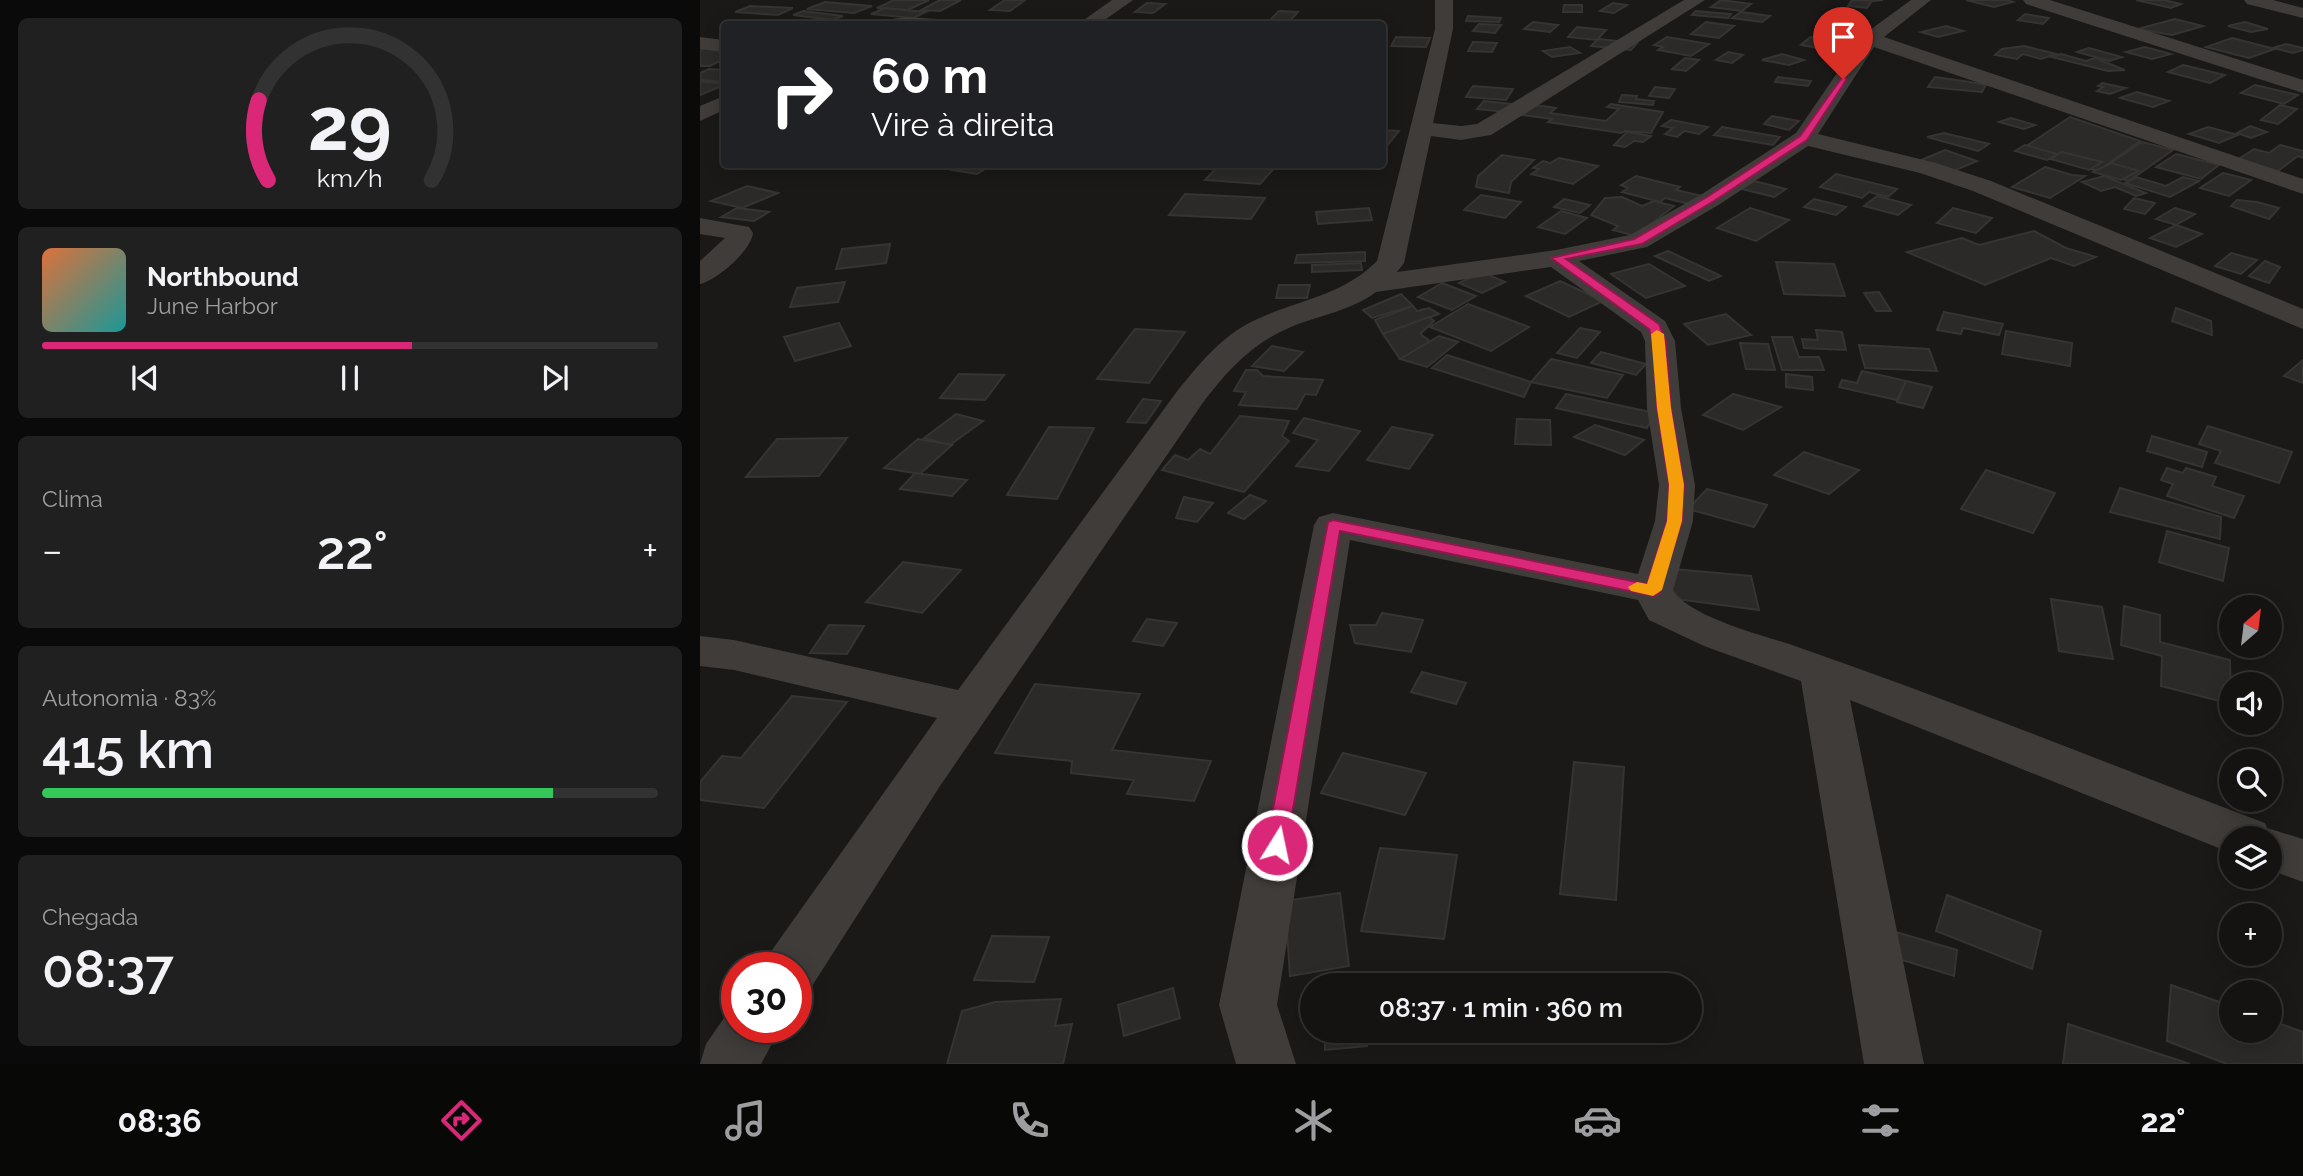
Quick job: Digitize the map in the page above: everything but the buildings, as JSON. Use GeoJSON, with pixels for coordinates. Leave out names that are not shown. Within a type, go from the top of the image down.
{"type":"FeatureCollection","features":[{"type":"Feature","properties":{"kind":"street"},"geometry":{"type":"LineString","coordinates":[[1092,21],[1124,0]]}},
{"type":"Feature","properties":{"kind":"street"},"geometry":{"type":"LineString","coordinates":[[1373,284],[1390,263],[1444,29],[1444,0]]}},
{"type":"Feature","properties":{"kind":"street"},"geometry":{"type":"LineString","coordinates":[[1421,128],[1461,132],[1483,130],[1696,0]]}},
{"type":"Feature","properties":{"kind":"street"},"geometry":{"type":"LineString","coordinates":[[803,952],[969,709],[1190,397],[1225,354],[1263,328],[1340,301],[1373,284],[1556,258],[1638,241],[1804,138],[1870,39],[1922,0]]}},
{"type":"Feature","properties":{"kind":"street"},"geometry":{"type":"LineString","coordinates":[[2032,0],[2303,87]]}},
{"type":"Feature","properties":{"kind":"street"},"geometry":{"type":"LineString","coordinates":[[2253,0],[2303,13]]}},
{"type":"Feature","properties":{"kind":"street"},"geometry":{"type":"LineString","coordinates":[[1870,39],[2303,187]]}},
{"type":"Feature","properties":{"kind":"street"},"geometry":{"type":"LineString","coordinates":[[700,43],[721,46]]}},
{"type":"Feature","properties":{"kind":"street"},"geometry":{"type":"LineString","coordinates":[[700,114],[721,104]]}},
{"type":"Feature","properties":{"kind":"street"},"geometry":{"type":"LineString","coordinates":[[1804,138],[1928,168],[1982,186],[2303,320]]}},
{"type":"Feature","properties":{"kind":"street"},"geometry":{"type":"LineString","coordinates":[[700,226],[740,233],[739,240],[700,276]]}},
{"type":"Feature","properties":{"kind":"street"},"geometry":{"type":"LineString","coordinates":[[1556,258],[1654,327],[1660,341],[1664,408],[1676,485],[1674,521],[1653,590],[1664,610],[1719,636],[1822,672],[2219,827]]}},
{"type":"Feature","properties":{"kind":"street"},"geometry":{"type":"LineString","coordinates":[[1266,1064],[1248,1005],[1333,525],[1653,590]]}},
{"type":"Feature","properties":{"kind":"street"},"geometry":{"type":"LineString","coordinates":[[700,651],[734,655],[969,709]]}},
{"type":"Feature","properties":{"kind":"street"},"geometry":{"type":"LineString","coordinates":[[1822,672],[1894,1064]]}},
{"type":"Feature","properties":{"kind":"street"},"geometry":{"type":"LineString","coordinates":[[2282,853],[2303,861]]}},
{"type":"Feature","properties":{"kind":"street"},"geometry":{"type":"LineString","coordinates":[[727,1064],[741,1043]]}},
{"type":"Feature","properties":{"kind":"slow traffic"},"geometry":{"type":"LineString","coordinates":[[1637,587],[1653,590],[1674,521],[1676,485],[1664,408],[1660,341],[1657,334]]}},
{"type":"Feature","properties":{"kind":"route"},"geometry":{"type":"LineString","coordinates":[[1277,845],[1333,525],[1653,590],[1674,521],[1676,485],[1664,408],[1660,341],[1654,327],[1556,258],[1638,241],[1711,199],[1804,138],[1843,79]]}}]}
